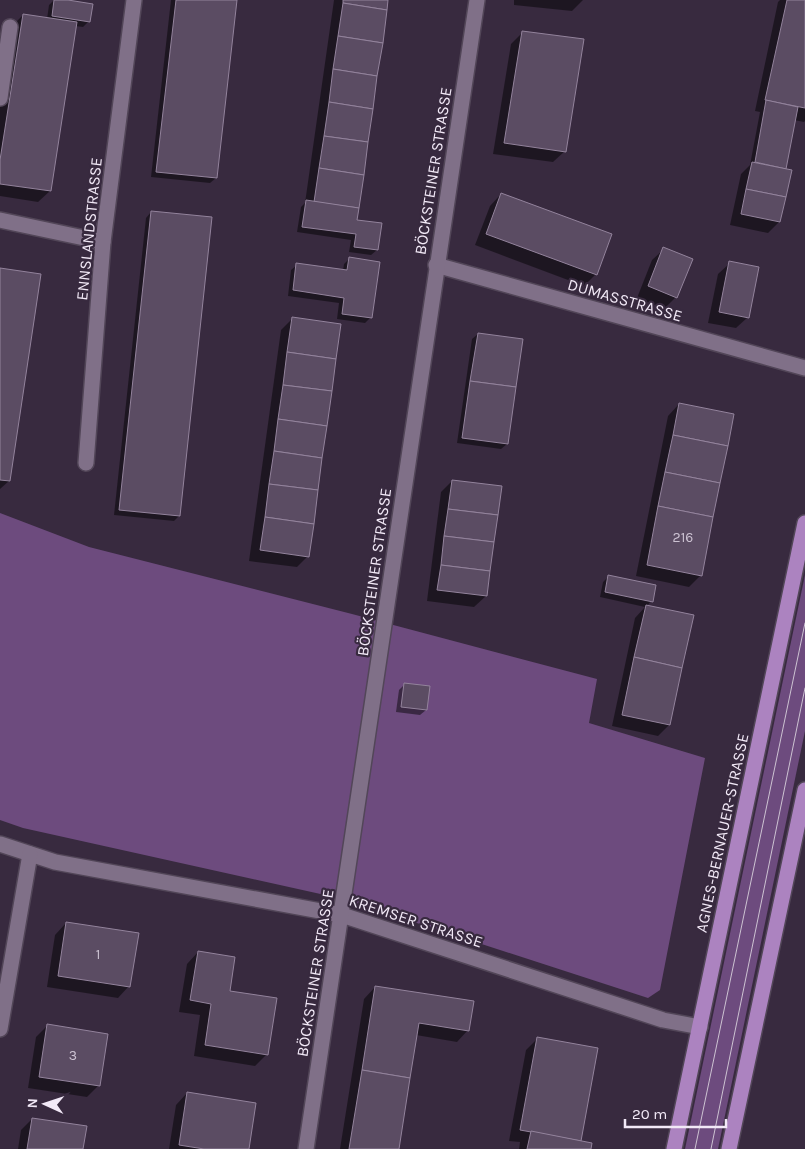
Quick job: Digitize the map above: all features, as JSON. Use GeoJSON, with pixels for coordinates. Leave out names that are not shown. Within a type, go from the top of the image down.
{"type":"FeatureCollection","features":[{"type":"Feature","properties":{"kind":"main road","name":"AGNES-BERNAUER-STRASSE"},"geometry":{"type":"LineString","coordinates":[[674,1149],[805,523]]}},
{"type":"Feature","properties":{"kind":"main road"},"geometry":{"type":"LineString","coordinates":[[729,1149],[805,790]]}},
{"type":"Feature","properties":{"kind":"street","name":"ENNSLANDSTRASSE"},"geometry":{"type":"LineString","coordinates":[[86,463],[103,242],[134,0]]}},
{"type":"Feature","properties":{"kind":"street","name":"BÖCKSTEINER STRASSE"},"geometry":{"type":"LineString","coordinates":[[306,1149],[342,915],[436,265],[477,0]]}},
{"type":"Feature","properties":{"kind":"street"},"geometry":{"type":"LineString","coordinates":[[0,98],[10,27]]}},
{"type":"Feature","properties":{"kind":"street"},"geometry":{"type":"LineString","coordinates":[[0,220],[103,242]]}},
{"type":"Feature","properties":{"kind":"street","name":"DUMASSTRASSE"},"geometry":{"type":"LineString","coordinates":[[436,265],[805,368]]}},
{"type":"Feature","properties":{"kind":"street","name":"KREMSER STRASSE"},"geometry":{"type":"LineString","coordinates":[[0,844],[54,862],[342,915],[664,1020],[700,1027]]}},
{"type":"Feature","properties":{"kind":"street"},"geometry":{"type":"LineString","coordinates":[[0,1029],[30,854]]}},
{"type":"Feature","properties":{"kind":"shaded area"},"geometry":{"type":"Polygon","coordinates":[[[0,513],[89,547],[597,679],[589,723],[705,758],[660,990],[648,998],[343,899],[23,828],[0,820],[0,513]]]}},
{"type":"Feature","properties":{"kind":"shaded area"},"geometry":{"type":"Polygon","coordinates":[[[805,575],[805,731],[718,1149],[685,1149],[805,575]]]}},
{"type":"Feature","properties":{"kind":"building"},"geometry":{"type":"Polygon","coordinates":[[[54,0],[93,4],[90,22],[52,16],[54,0]]]}},
{"type":"Feature","properties":{"kind":"building"},"geometry":{"type":"Polygon","coordinates":[[[176,0],[237,0],[217,178],[156,172],[176,0]]]}},
{"type":"Feature","properties":{"kind":"building"},"geometry":{"type":"Polygon","coordinates":[[[343,0],[388,0],[387,10],[343,3],[343,0]]]}},
{"type":"Feature","properties":{"kind":"building"},"geometry":{"type":"Polygon","coordinates":[[[787,0],[805,0],[805,108],[765,100],[787,0]]]}},
{"type":"Feature","properties":{"kind":"building"},"geometry":{"type":"Polygon","coordinates":[[[343,3],[387,10],[383,43],[338,36],[343,3]]]}},
{"type":"Feature","properties":{"kind":"building"},"geometry":{"type":"Polygon","coordinates":[[[23,14],[77,22],[51,191],[0,184],[0,160],[23,14]]]}},
{"type":"Feature","properties":{"kind":"building"},"geometry":{"type":"Polygon","coordinates":[[[522,31],[584,39],[566,152],[504,143],[522,31]]]}},
{"type":"Feature","properties":{"kind":"building"},"geometry":{"type":"Polygon","coordinates":[[[338,36],[383,43],[377,76],[333,69],[338,36]]]}},
{"type":"Feature","properties":{"kind":"building"},"geometry":{"type":"Polygon","coordinates":[[[333,69],[377,76],[373,109],[329,102],[333,69]]]}},
{"type":"Feature","properties":{"kind":"building"},"geometry":{"type":"Polygon","coordinates":[[[766,100],[798,107],[786,169],[755,162],[766,100]]]}},
{"type":"Feature","properties":{"kind":"building"},"geometry":{"type":"Polygon","coordinates":[[[329,102],[373,109],[368,142],[324,136],[329,102]]]}},
{"type":"Feature","properties":{"kind":"building"},"geometry":{"type":"Polygon","coordinates":[[[324,136],[368,142],[364,175],[319,168],[324,136]]]}},
{"type":"Feature","properties":{"kind":"building"},"geometry":{"type":"Polygon","coordinates":[[[752,162],[792,170],[786,197],[746,189],[752,162]]]}},
{"type":"Feature","properties":{"kind":"building"},"geometry":{"type":"Polygon","coordinates":[[[319,168],[364,175],[359,208],[314,202],[319,168]]]}},
{"type":"Feature","properties":{"kind":"building"},"geometry":{"type":"Polygon","coordinates":[[[746,189],[786,197],[780,222],[741,214],[746,189]]]}},
{"type":"Feature","properties":{"kind":"building"},"geometry":{"type":"Polygon","coordinates":[[[501,193],[612,234],[597,275],[486,234],[501,193]]]}},
{"type":"Feature","properties":{"kind":"building"},"geometry":{"type":"Polygon","coordinates":[[[306,200],[359,208],[357,220],[382,223],[378,250],[354,247],[356,234],[302,227],[306,200]]]}},
{"type":"Feature","properties":{"kind":"building"},"geometry":{"type":"Polygon","coordinates":[[[151,211],[212,217],[180,516],[119,510],[151,211]]]}},
{"type":"Feature","properties":{"kind":"building"},"geometry":{"type":"Polygon","coordinates":[[[663,247],[693,259],[677,298],[648,286],[663,247]]]}},
{"type":"Feature","properties":{"kind":"building"},"geometry":{"type":"Polygon","coordinates":[[[349,257],[380,262],[372,318],[342,314],[344,298],[293,290],[296,263],[347,270],[349,257]]]}},
{"type":"Feature","properties":{"kind":"building"},"geometry":{"type":"Polygon","coordinates":[[[729,261],[759,267],[749,318],[719,312],[729,261]]]}},
{"type":"Feature","properties":{"kind":"building"},"geometry":{"type":"Polygon","coordinates":[[[0,268],[41,274],[10,481],[0,480],[0,268]]]}},
{"type":"Feature","properties":{"kind":"building"},"geometry":{"type":"Polygon","coordinates":[[[292,317],[341,324],[336,359],[287,352],[292,317]]]}},
{"type":"Feature","properties":{"kind":"building"},"geometry":{"type":"Polygon","coordinates":[[[478,333],[523,339],[516,387],[470,381],[478,333]]]}},
{"type":"Feature","properties":{"kind":"building"},"geometry":{"type":"Polygon","coordinates":[[[287,352],[336,359],[332,391],[283,385],[287,352]]]}},
{"type":"Feature","properties":{"kind":"building"},"geometry":{"type":"Polygon","coordinates":[[[470,381],[516,387],[508,444],[462,438],[470,381]]]}},
{"type":"Feature","properties":{"kind":"building"},"geometry":{"type":"Polygon","coordinates":[[[283,385],[332,391],[327,426],[278,419],[283,385]]]}},
{"type":"Feature","properties":{"kind":"building"},"geometry":{"type":"Polygon","coordinates":[[[679,403],[734,414],[728,446],[673,435],[679,403]]]}},
{"type":"Feature","properties":{"kind":"building"},"geometry":{"type":"Polygon","coordinates":[[[278,419],[327,426],[322,458],[274,451],[278,419]]]}},
{"type":"Feature","properties":{"kind":"building"},"geometry":{"type":"Polygon","coordinates":[[[673,435],[728,446],[720,483],[665,472],[673,435]]]}},
{"type":"Feature","properties":{"kind":"building"},"geometry":{"type":"Polygon","coordinates":[[[274,451],[322,458],[318,490],[269,484],[274,451]]]}},
{"type":"Feature","properties":{"kind":"building"},"geometry":{"type":"Polygon","coordinates":[[[665,472],[720,483],[713,517],[658,506],[665,472]]]}},
{"type":"Feature","properties":{"kind":"building"},"geometry":{"type":"Polygon","coordinates":[[[452,480],[502,486],[498,515],[448,509],[452,480]]]}},
{"type":"Feature","properties":{"kind":"building"},"geometry":{"type":"Polygon","coordinates":[[[269,484],[318,490],[314,524],[265,517],[269,484]]]}},
{"type":"Feature","properties":{"kind":"building"},"geometry":{"type":"Polygon","coordinates":[[[658,506],[713,517],[702,576],[647,565],[658,506]]]}},
{"type":"Feature","properties":{"kind":"building"},"geometry":{"type":"Polygon","coordinates":[[[448,509],[498,515],[494,542],[444,536],[448,509]]]}},
{"type":"Feature","properties":{"kind":"building"},"geometry":{"type":"Polygon","coordinates":[[[265,517],[314,524],[309,557],[260,550],[265,517]]]}},
{"type":"Feature","properties":{"kind":"building"},"geometry":{"type":"Polygon","coordinates":[[[444,536],[494,542],[490,571],[441,565],[444,536]]]}},
{"type":"Feature","properties":{"kind":"building"},"geometry":{"type":"Polygon","coordinates":[[[441,565],[490,571],[487,596],[437,590],[441,565]]]}},
{"type":"Feature","properties":{"kind":"building"},"geometry":{"type":"Polygon","coordinates":[[[608,575],[656,585],[653,602],[605,592],[608,575]]]}},
{"type":"Feature","properties":{"kind":"building"},"geometry":{"type":"Polygon","coordinates":[[[646,605],[694,615],[682,668],[634,657],[646,605]]]}},
{"type":"Feature","properties":{"kind":"building"},"geometry":{"type":"Polygon","coordinates":[[[634,657],[682,668],[670,725],[622,715],[634,657]]]}},
{"type":"Feature","properties":{"kind":"building"},"geometry":{"type":"Polygon","coordinates":[[[404,683],[430,686],[427,710],[401,707],[404,683]]]}},
{"type":"Feature","properties":{"kind":"building"},"geometry":{"type":"Polygon","coordinates":[[[66,922],[139,933],[130,987],[58,976],[66,922]]]}},
{"type":"Feature","properties":{"kind":"building"},"geometry":{"type":"Polygon","coordinates":[[[198,951],[235,957],[230,991],[277,998],[268,1055],[205,1045],[211,1004],[190,1000],[198,951]]]}},
{"type":"Feature","properties":{"kind":"building"},"geometry":{"type":"Polygon","coordinates":[[[375,986],[474,1001],[469,1031],[419,1023],[410,1078],[362,1070],[375,986]]]}},
{"type":"Feature","properties":{"kind":"building"},"geometry":{"type":"Polygon","coordinates":[[[47,1024],[108,1034],[100,1086],[39,1077],[47,1024]]]}},
{"type":"Feature","properties":{"kind":"building"},"geometry":{"type":"Polygon","coordinates":[[[537,1037],[598,1048],[581,1141],[520,1130],[537,1037]]]}},
{"type":"Feature","properties":{"kind":"building"},"geometry":{"type":"Polygon","coordinates":[[[362,1070],[410,1078],[399,1149],[349,1149],[362,1070]]]}},
{"type":"Feature","properties":{"kind":"building"},"geometry":{"type":"Polygon","coordinates":[[[187,1092],[256,1103],[249,1149],[204,1149],[179,1145],[187,1092]]]}},
{"type":"Feature","properties":{"kind":"building"},"geometry":{"type":"Polygon","coordinates":[[[32,1118],[87,1126],[83,1149],[27,1149],[32,1118]]]}},
{"type":"Feature","properties":{"kind":"building"},"geometry":{"type":"Polygon","coordinates":[[[531,1131],[592,1143],[591,1149],[527,1149],[531,1131]]]}},
{"type":"Feature","properties":{"kind":"tram line"},"geometry":{"type":"LineString","coordinates":[[695,1149],[805,623]]}},
{"type":"Feature","properties":{"kind":"tram line"},"geometry":{"type":"LineString","coordinates":[[711,1149],[805,688]]}}]}
